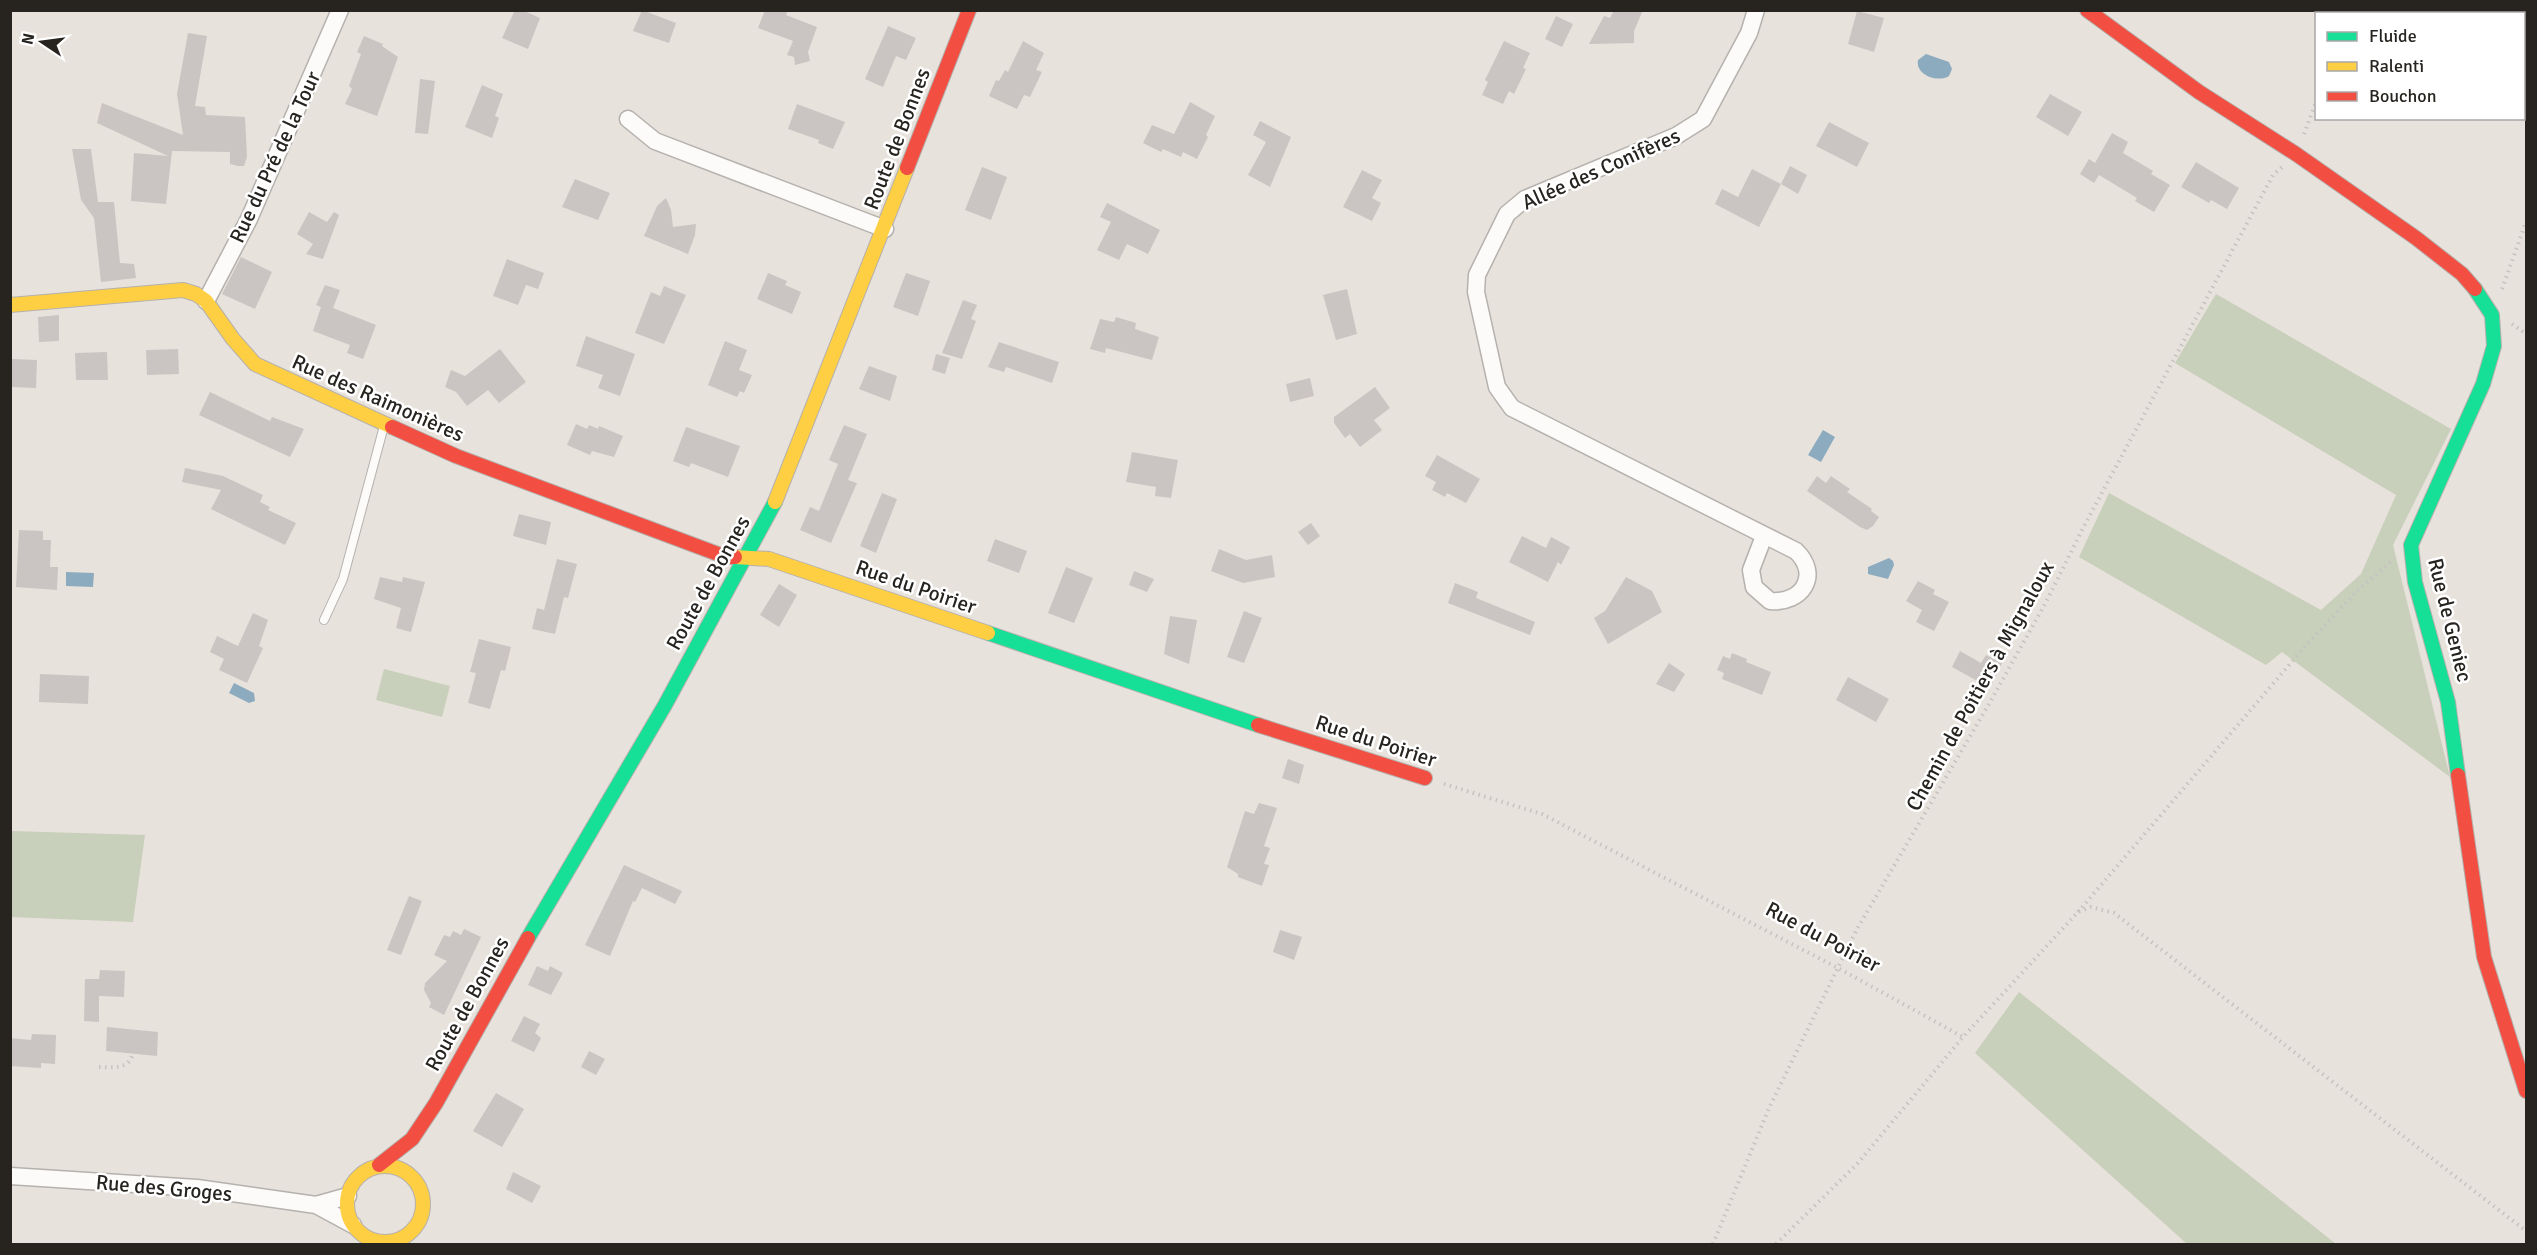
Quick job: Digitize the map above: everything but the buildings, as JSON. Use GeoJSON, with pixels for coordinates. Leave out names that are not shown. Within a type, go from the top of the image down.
{"type":"FeatureCollection","features":[{"type":"Feature","properties":{"kind":"street","name":"Rue du Pré de la Tour"},"geometry":{"type":"LineString","coordinates":[[206,301],[249,219],[340,10]]}},
{"type":"Feature","properties":{"kind":"street","name":"Route de Bonnes"},"geometry":{"type":"LineString","coordinates":[[379,1165],[413,1150],[436,1103],[563,875],[665,705],[782,490],[969,10]]}},
{"type":"Feature","properties":{"kind":"street","name":"Allée des Conifères"},"geometry":{"type":"LineString","coordinates":[[1756,10],[1749,33],[1703,119],[1676,136],[1525,199],[1515,206],[1507,214],[1486,254],[1477,275],[1476,292],[1497,387],[1512,408],[1764,536]]}},
{"type":"Feature","properties":{"kind":"street","name":"Rue de Geniec"},"geometry":{"type":"LineString","coordinates":[[2087,10],[2199,92],[2296,154],[2462,274],[2481,296],[2492,315],[2494,346],[2483,384],[2411,545],[2415,582],[2448,702],[2484,957],[2526,1092]]}},
{"type":"Feature","properties":{"kind":"street"},"geometry":{"type":"LineString","coordinates":[[628,119],[655,141],[885,229]]}},
{"type":"Feature","properties":{"kind":"street"},"geometry":{"type":"LineString","coordinates":[[10,305],[183,290],[196,294],[206,301]]}},
{"type":"Feature","properties":{"kind":"street","name":"Rue des Raimonières"},"geometry":{"type":"LineString","coordinates":[[206,301],[233,339],[255,364],[285,380],[456,456],[726,557],[747,558]]}},
{"type":"Feature","properties":{"kind":"street","name":"Rue du Poirier"},"geometry":{"type":"LineString","coordinates":[[747,558],[769,559],[1224,714],[1425,778]]}},
{"type":"Feature","properties":{"kind":"street"},"geometry":{"type":"LineString","coordinates":[[413,1150],[417,1183],[423,1195],[423,1211],[417,1225],[406,1236],[392,1243],[360,1235],[347,1211],[348,1196],[353,1182],[364,1172],[379,1165],[403,1170],[417,1183]]}},
{"type":"Feature","properties":{"kind":"street","name":"Rue des Groges"},"geometry":{"type":"LineString","coordinates":[[10,1176],[197,1188],[316,1205],[348,1196]]}},
{"type":"Feature","properties":{"kind":"street","name":"Rue des Groges"},"geometry":{"type":"LineString","coordinates":[[316,1205],[360,1235]]}},
{"type":"Feature","properties":{"kind":"lane"},"geometry":{"type":"LineString","coordinates":[[324,620],[343,579],[385,424]]}},
{"type":"Feature","properties":{"kind":"path"},"geometry":{"type":"LineString","coordinates":[[2296,154],[2315,105]]}},
{"type":"Feature","properties":{"kind":"path","name":"Chemin de Poitiers à Mignaloux"},"geometry":{"type":"LineString","coordinates":[[1713,1245],[1769,1108],[1857,929],[1961,753],[2045,604],[2083,528],[2273,175],[2296,154]]}},
{"type":"Feature","properties":{"kind":"path"},"geometry":{"type":"LineString","coordinates":[[2526,222],[2492,315],[2526,334]]}},
{"type":"Feature","properties":{"kind":"path"},"geometry":{"type":"LineString","coordinates":[[1776,1245],[1857,1163],[1963,1037],[2078,912],[2307,645],[2360,588],[2411,545]]}},
{"type":"Feature","properties":{"kind":"path","name":"Rue du Poirier"},"geometry":{"type":"LineString","coordinates":[[1425,778],[1542,814],[1838,968],[1963,1037]]}},
{"type":"Feature","properties":{"kind":"path"},"geometry":{"type":"LineString","coordinates":[[2078,912],[2091,907],[2114,913],[2526,1231]]}},
{"type":"Feature","properties":{"kind":"path"},"geometry":{"type":"LineString","coordinates":[[99,1067],[124,1066],[129,1064],[132,1056]]}},
{"type":"Feature","properties":{"kind":"green space"},"geometry":{"type":"Polygon","coordinates":[[[2216,294],[2451,429],[2393,545],[2450,777],[2282,652],[2266,665],[2079,557],[2109,493],[2321,610],[2361,574],[2396,495],[2175,363],[2216,294]]]}},
{"type":"Feature","properties":{"kind":"green space"},"geometry":{"type":"Polygon","coordinates":[[[384,669],[450,686],[442,717],[376,700],[384,669]]]}},
{"type":"Feature","properties":{"kind":"green space"},"geometry":{"type":"Polygon","coordinates":[[[11,831],[145,835],[133,922],[11,917],[11,831]]]}},
{"type":"Feature","properties":{"kind":"green space"},"geometry":{"type":"Polygon","coordinates":[[[2019,992],[2336,1244],[2187,1244],[1975,1053],[2019,992]]]}},
{"type":"Feature","properties":{"kind":"water"},"geometry":{"type":"Polygon","coordinates":[[[1926,54],[1949,62],[1952,69],[1949,76],[1939,79],[1924,74],[1920,70],[1918,60],[1926,54]]]}},
{"type":"Feature","properties":{"kind":"water"},"geometry":{"type":"Polygon","coordinates":[[[1823,430],[1835,437],[1821,462],[1808,455],[1823,430]]]}},
{"type":"Feature","properties":{"kind":"water"},"geometry":{"type":"Polygon","coordinates":[[[1889,558],[1894,565],[1888,579],[1868,574],[1868,567],[1889,558]]]}},
{"type":"Feature","properties":{"kind":"water"},"geometry":{"type":"Polygon","coordinates":[[[66,572],[94,573],[93,587],[66,586],[66,572]]]}},
{"type":"Feature","properties":{"kind":"water"},"geometry":{"type":"Polygon","coordinates":[[[234,683],[254,693],[255,701],[249,703],[229,693],[234,683]]]}},
{"type":"Feature","properties":{"kind":"traffic: fast"},"geometry":{"type":"LineString","coordinates":[[2458,775],[2448,702],[2415,582],[2411,545],[2483,384],[2494,346],[2492,315],[2475,289]]}},
{"type":"Feature","properties":{"kind":"traffic: fast"},"geometry":{"type":"LineString","coordinates":[[528,938],[665,705],[775,502]]}},
{"type":"Feature","properties":{"kind":"traffic: fast"},"geometry":{"type":"LineString","coordinates":[[988,633],[1258,725]]}},
{"type":"Feature","properties":{"kind":"traffic: slow"},"geometry":{"type":"LineString","coordinates":[[775,502],[907,168]]}},
{"type":"Feature","properties":{"kind":"traffic: slow"},"geometry":{"type":"LineString","coordinates":[[10,305],[183,290],[196,294],[206,301],[233,339],[255,364],[392,427]]}},
{"type":"Feature","properties":{"kind":"traffic: slow"},"geometry":{"type":"LineString","coordinates":[[735,557],[769,559],[988,633]]}},
{"type":"Feature","properties":{"kind":"traffic: slow"},"geometry":{"type":"LineString","coordinates":[[385,1166],[400,1169],[412,1177],[420,1189],[423,1204],[420,1219],[412,1231],[400,1239],[385,1242],[370,1239],[358,1231],[350,1219],[347,1204],[350,1189],[358,1177],[370,1169],[385,1166]]}},
{"type":"Feature","properties":{"kind":"traffic: jam"},"geometry":{"type":"LineString","coordinates":[[907,168],[969,10]]}},
{"type":"Feature","properties":{"kind":"traffic: jam"},"geometry":{"type":"LineString","coordinates":[[2087,10],[2199,92],[2296,154],[2416,238],[2462,274],[2475,289]]}},
{"type":"Feature","properties":{"kind":"traffic: jam"},"geometry":{"type":"LineString","coordinates":[[392,427],[456,456],[726,557],[735,557]]}},
{"type":"Feature","properties":{"kind":"traffic: jam"},"geometry":{"type":"LineString","coordinates":[[1258,725],[1425,778]]}},
{"type":"Feature","properties":{"kind":"traffic: jam"},"geometry":{"type":"LineString","coordinates":[[2458,775],[2484,957],[2526,1091]]}},
{"type":"Feature","properties":{"kind":"traffic: jam"},"geometry":{"type":"LineString","coordinates":[[379,1165],[412,1139],[436,1103],[528,938]]}}]}
